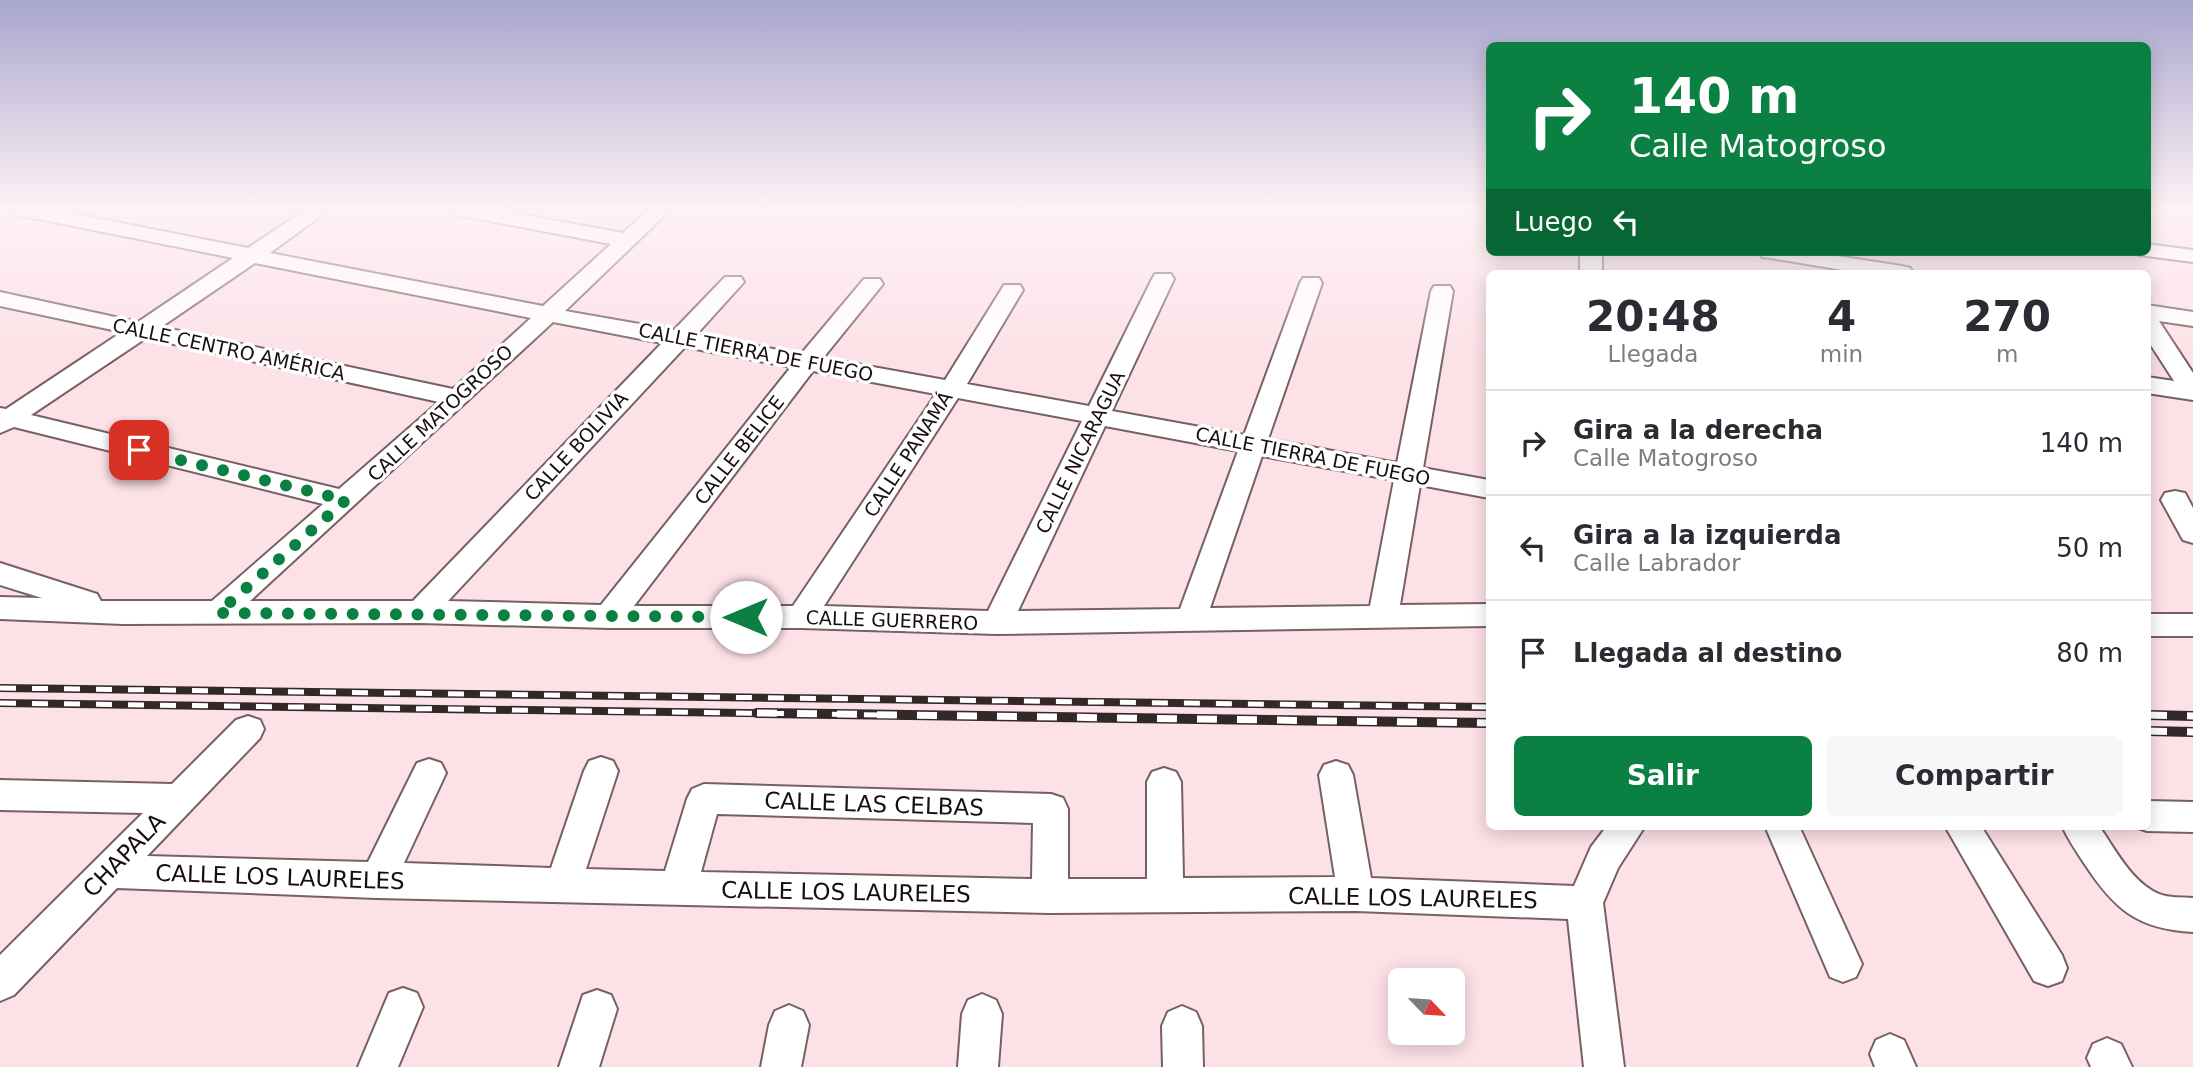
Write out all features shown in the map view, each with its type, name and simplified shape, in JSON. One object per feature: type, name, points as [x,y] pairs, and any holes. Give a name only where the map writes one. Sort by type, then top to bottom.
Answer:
[{"type":"street","points":[[3,420],[247,260]]},
{"type":"street","name":"CALLE TIERRA DE FUEGO","points":[[278,260],[547,314],[1486,488]]},
{"type":"street","name":"CALLE MATOGROSO","points":[[218,613],[458,398],[605,260]]},
{"type":"street","points":[[1819,260],[1883,270]]},
{"type":"street","name":"CALLE NICARAGUA","points":[[997,624],[1163,279]]},
{"type":"street","name":"CALLE BOLIVIA","points":[[420,612],[733,282]]},
{"type":"street","points":[[1191,619],[1311,283]]},
{"type":"street","name":"CALLE BELICE","points":[[609,618],[807,362],[872,284]]},
{"type":"street","name":"CALLE PANAMÁ","points":[[801,617],[952,389],[1012,290]]},
{"type":"street","points":[[1382,615],[1442,291]]},
{"type":"street","name":"CALLE CENTRO AMÉRICA","points":[[0,299],[458,398]]},
{"type":"street","points":[[2151,313],[2193,319]]},
{"type":"street","points":[[2151,326],[2193,392]]},
{"type":"street","points":[[2151,385],[2193,392]]},
{"type":"street","points":[[3,420],[346,500]]},
{"type":"street","points":[[2175,500],[2193,533]]},
{"type":"street","points":[[0,574],[123,613]]},
{"type":"street","name":"CALLE GUERRERO","points":[[0,608],[123,613],[420,612],[609,618],[801,617],[997,624],[1486,615]]},
{"type":"street","points":[[2151,625],[2193,625]]},
{"type":"street","name":"CHAPALA","points":[[1,980],[248,729]]},
{"type":"street","points":[[563,884],[601,771]]},
{"type":"street","points":[[377,881],[429,773]]},
{"type":"street","points":[[1336,775],[1356,894]]},
{"type":"street","points":[[1164,782],[1165,896]]},
{"type":"street","points":[[0,795],[179,799]]},
{"type":"street","name":"CALLE LAS CELBAS","points":[[678,888],[704,799],[1051,809],[1050,896]]},
{"type":"street","points":[[2151,816],[2193,817]]},
{"type":"street","points":[[1604,1067],[1585,903],[1604,858],[1625,830]]},
{"type":"street","points":[[1784,830],[1843,964]]},
{"type":"street","points":[[1964,830],[2048,968]]},
{"type":"street","points":[[2082,830],[2131,896],[2150,908],[2193,915]]},
{"type":"street","name":"CALLE LOS LAURELES","points":[[108,871],[678,888],[1050,896],[1356,894],[1585,903]]},
{"type":"street","points":[[378,1067],[403,1007]]},
{"type":"street","points":[[579,1067],[597,1009]]},
{"type":"street","points":[[978,1067],[982,1014]]},
{"type":"street","points":[[781,1067],[789,1025]]},
{"type":"street","points":[[1182,1026],[1183,1067]]},
{"type":"railway","points":[[0,688],[1486,707]]},
{"type":"railway","points":[[0,703],[887,715]]},
{"type":"railway","points":[[757,713],[1486,723]]},
{"type":"railway","points":[[2151,715],[2193,716]]},
{"type":"railway","points":[[2151,731],[2193,732]]},
{"type":"route","points":[[139,450],[346,500],[218,613],[420,612],[609,618],[746,617]]}]
